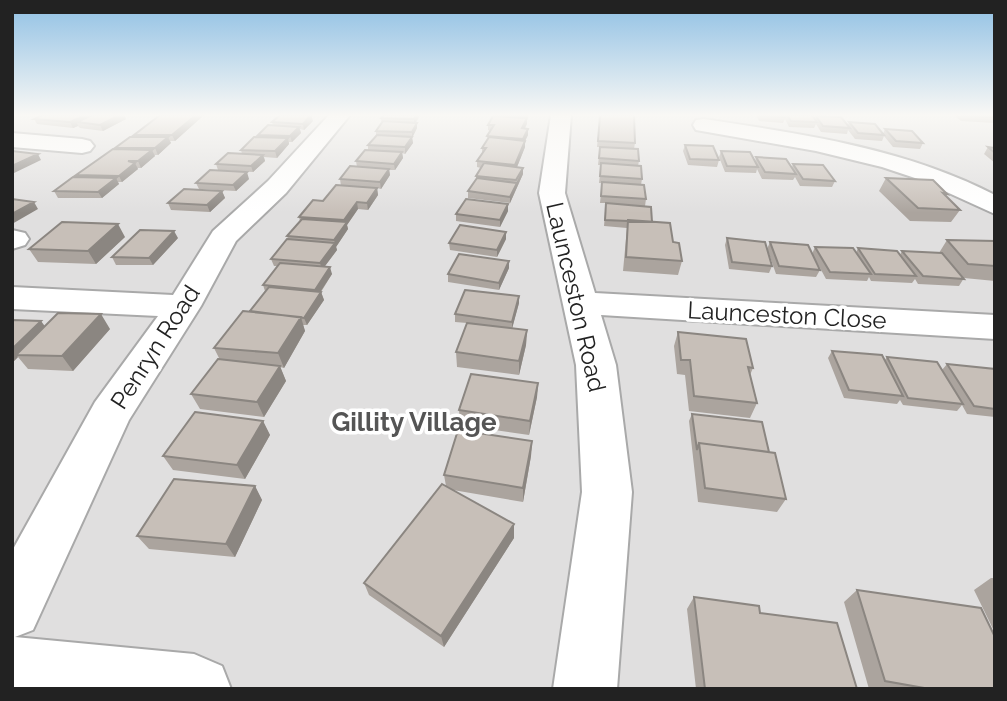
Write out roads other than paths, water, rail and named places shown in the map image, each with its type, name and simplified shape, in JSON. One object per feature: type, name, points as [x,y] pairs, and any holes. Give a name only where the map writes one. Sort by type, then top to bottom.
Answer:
[{"type":"street","name":"Penryn Road","points":[[12,610],[110,414],[183,306],[224,237],[277,187],[311,148]]},
{"type":"street","name":"Launceston Road","points":[[557,148],[552,193],[596,365],[607,492],[585,689]]},
{"type":"street","points":[[825,148],[906,166],[965,188],[995,206]]},
{"type":"street","points":[[12,298],[183,306]]},
{"type":"street","name":"Launceston Close","points":[[579,303],[995,327]]},
{"type":"street","points":[[12,668],[194,686],[199,689]]},
{"type":"district","name":"Gillity Village","points":[[414,422]]}]
